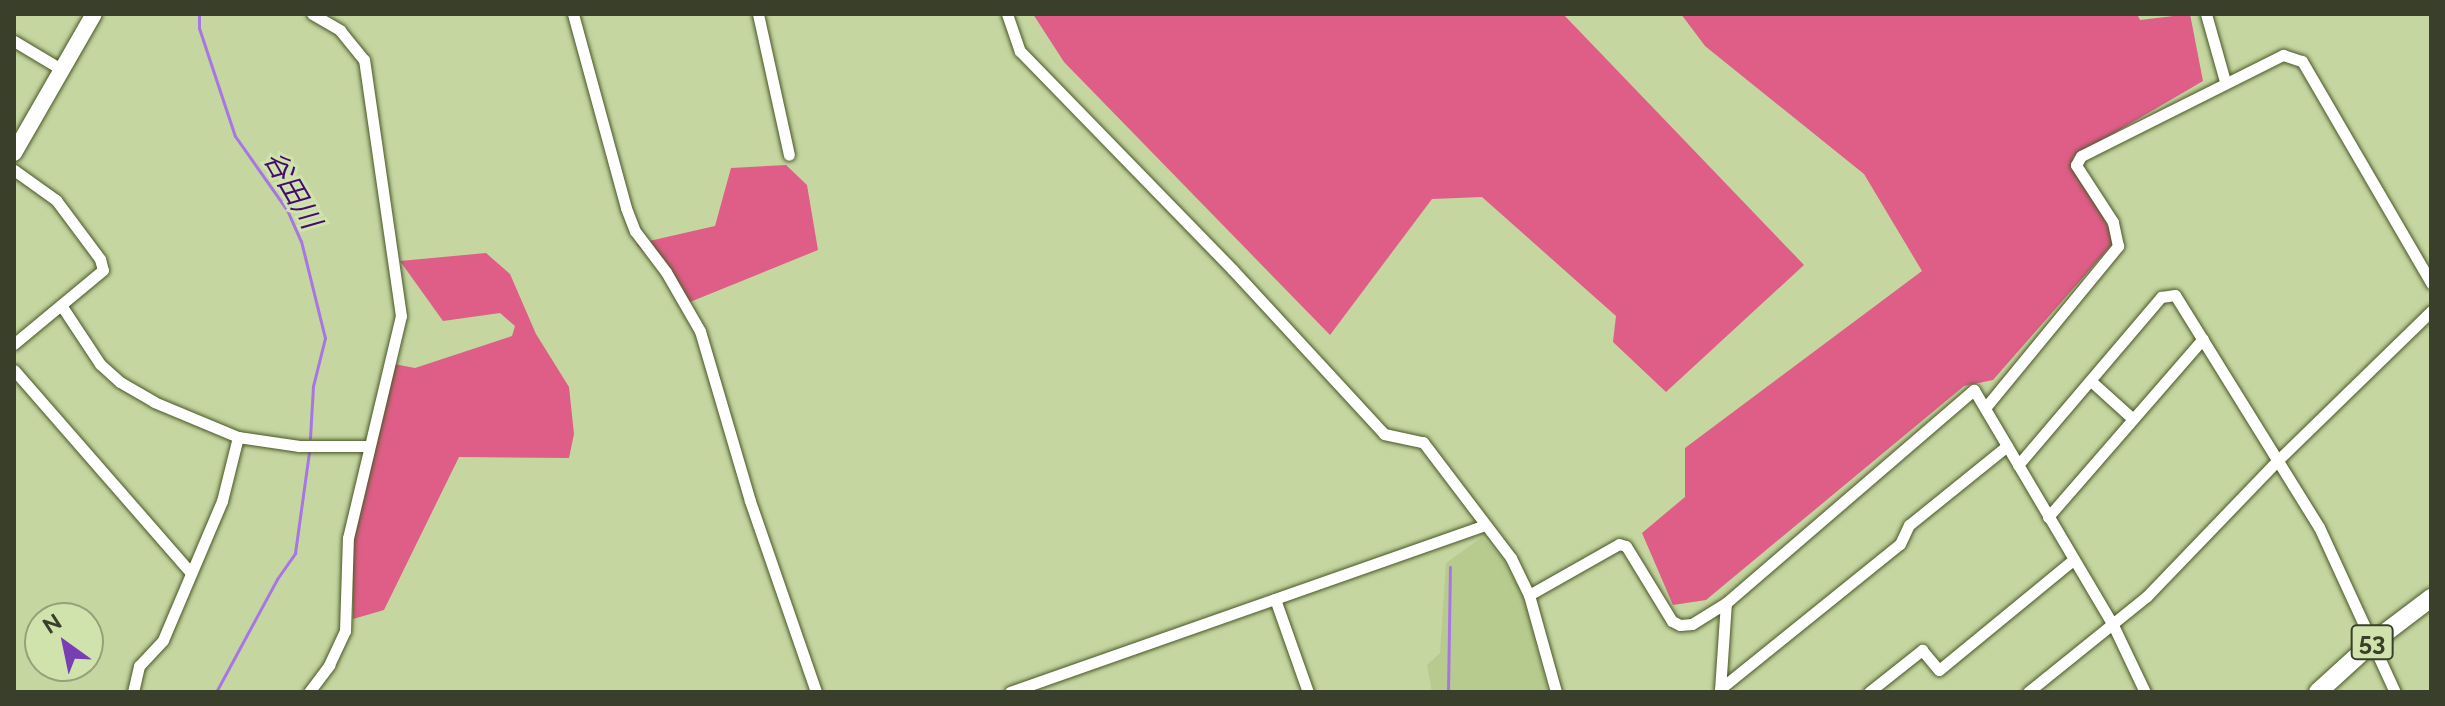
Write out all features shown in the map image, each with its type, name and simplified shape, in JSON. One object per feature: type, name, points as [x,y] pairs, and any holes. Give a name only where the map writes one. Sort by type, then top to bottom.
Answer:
[{"type":"main road","points":[[14,153],[94,14]]},
{"type":"main road","name":"53","points":[[2318,692],[2373,642],[2431,598]]},
{"type":"street","points":[[309,692],[329,665],[345,631],[348,538],[401,316],[364,60],[340,30],[312,14]]},
{"type":"street","points":[[573,14],[626,208],[635,231],[666,272],[700,331],[750,501],[816,692]]},
{"type":"street","points":[[758,14],[789,155]]},
{"type":"street","points":[[1007,14],[1020,51],[1232,269],[1384,434],[1423,442],[1511,558],[1529,595],[1556,692]]},
{"type":"street","points":[[2206,14],[2225,81]]},
{"type":"street","points":[[14,41],[61,69]]},
{"type":"street","points":[[1985,408],[2118,246],[2113,222],[2076,165],[2081,156],[2225,81],[2283,55],[2302,61],[2431,283]]},
{"type":"street","points":[[14,170],[56,200],[100,259],[103,270],[14,344]]},
{"type":"street","points":[[2018,465],[2092,382],[2161,297],[2175,295],[2319,527],[2395,692]]},
{"type":"street","points":[[61,305],[100,364],[120,382],[154,402],[238,437],[299,446],[368,446]]},
{"type":"street","points":[[2028,692],[2147,596],[2278,460],[2431,311]]},
{"type":"street","points":[[2048,517],[2203,339]]},
{"type":"street","points":[[14,370],[191,573]]},
{"type":"street","points":[[2092,382],[2133,419]]},
{"type":"street","points":[[1529,595],[1619,544],[1626,546],[1672,621],[1680,625],[1692,624],[1726,603],[1974,390],[2113,625],[2145,692]]},
{"type":"street","points":[[133,692],[139,666],[163,640],[222,501],[238,437]]},
{"type":"street","points":[[1720,690],[1900,544],[1909,525],[2007,446]]},
{"type":"street","points":[[1010,692],[1485,525]]},
{"type":"street","points":[[1869,692],[1922,650],[1939,670],[2073,560]]},
{"type":"street","points":[[1275,599],[1308,692]]},
{"type":"street","points":[[1720,690],[1726,603]]},
{"type":"shaded area","points":[[1033,14],[1563,14],[1804,265],[1666,392],[1613,342],[1616,316],[1482,197],[1432,199],[1330,335],[1064,62]]},
{"type":"shaded area","points":[[1681,14],[2137,14],[2140,20],[2190,14],[2203,81],[2073,157],[2115,241],[1993,380],[1964,386],[1706,600],[1673,605],[1642,533],[1685,497],[1685,448],[1922,271],[1864,174],[1705,46]]},
{"type":"shaded area","points":[[786,165],[807,185],[818,250],[690,302],[636,244],[715,226],[731,168]]},
{"type":"shaded area","points":[[486,253],[510,274],[536,334],[569,387],[574,434],[569,458],[459,457],[384,610],[353,619],[353,533],[394,364],[415,368],[512,336],[515,326],[500,313],[443,321],[400,261]]},
{"type":"shaded area","points":[[1482,537],[1502,558],[1523,595],[1548,692],[1432,692],[1427,665],[1440,653],[1446,563]]},
{"type":"waterway","name":"谷田川","points":[[199,16],[199,28],[235,136],[287,210],[301,241],[325,338],[313,386],[310,438]]},
{"type":"waterway","name":"谷田川","points":[[216,692],[277,579],[295,553],[309,452]]},
{"type":"waterway","points":[[1448,692],[1450,567]]}]
